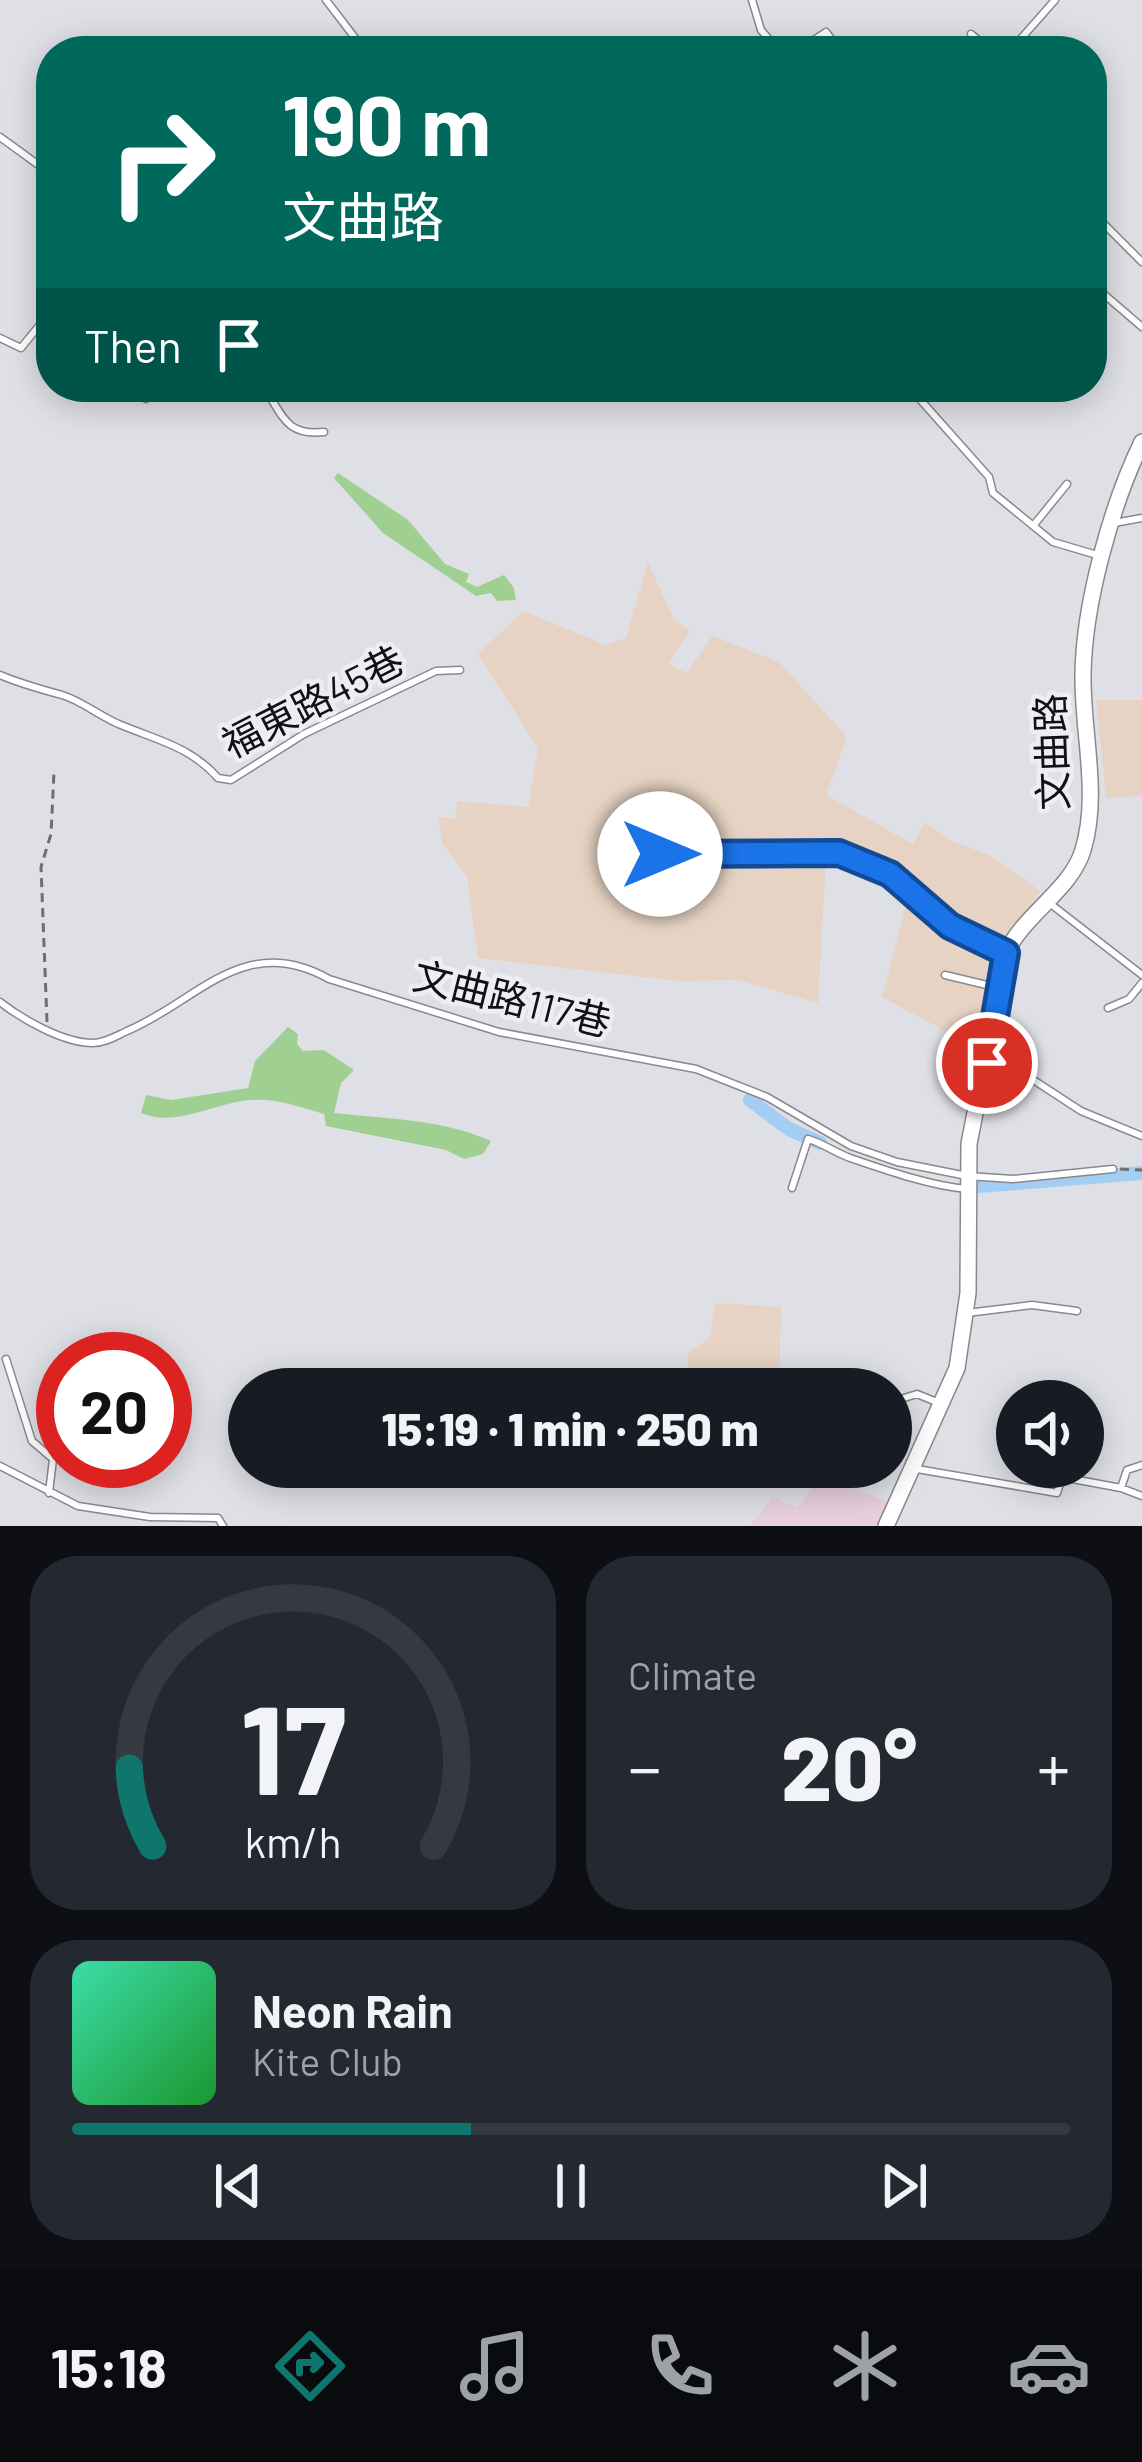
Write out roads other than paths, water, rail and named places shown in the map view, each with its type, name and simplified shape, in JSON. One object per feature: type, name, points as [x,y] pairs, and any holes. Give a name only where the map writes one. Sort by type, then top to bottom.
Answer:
[{"type":"street","name":"文曲路","points":[[912,1462],[957,1368],[967,1312],[967,1183],[1006,953],[1082,855],[1088,825],[1083,671],[1088,616],[1142,442]]},
{"type":"street","name":"文曲路","points":[[886,1526],[901,1488]]},
{"type":"lane","points":[[326,0],[354,36]]},
{"type":"lane","points":[[752,0],[766,36]]},
{"type":"lane","points":[[1023,36],[1055,0]]},
{"type":"lane","points":[[0,137],[36,163]]},
{"type":"lane","points":[[1107,227],[1142,262]]},
{"type":"lane","points":[[1107,297],[1142,327]]},
{"type":"lane","points":[[0,338],[21,348],[36,329]]},
{"type":"lane","points":[[274,402],[290,426],[302,434],[324,432]]},
{"type":"lane","points":[[922,402],[989,477],[993,493],[1053,542],[1103,558]]},
{"type":"lane","points":[[1033,526],[1067,484]]},
{"type":"lane","points":[[1114,523],[1142,518]]},
{"type":"lane","name":"福東路45巷","points":[[0,675],[41,693],[63,695],[183,748],[218,778],[231,780],[304,734],[436,671],[460,670]]},
{"type":"lane","points":[[660,854],[839,853],[890,874],[950,926],[1006,953]]},
{"type":"lane","points":[[1045,899],[1142,979],[1129,999],[1108,1009]]},
{"type":"lane","name":"文曲路117巷","points":[[0,1002],[48,1030],[99,1043],[160,1018],[221,973],[268,965],[308,967],[329,979],[500,1033],[696,1069],[767,1097],[850,1146],[967,1183]]},
{"type":"lane","points":[[945,975],[999,988]]},
{"type":"lane","points":[[987,1063],[1035,1081],[1082,1111],[1142,1136]]},
{"type":"lane","points":[[792,1187],[808,1139],[848,1158],[926,1178],[937,1186],[1113,1169]]},
{"type":"lane","points":[[967,1312],[1032,1305],[1077,1311]]},
{"type":"lane","points":[[6,1359],[32,1441],[53,1460],[49,1493]]},
{"type":"lane","points":[[912,1396],[943,1405]]},
{"type":"lane","points":[[1121,1488],[1127,1470],[1142,1465]]},
{"type":"lane","points":[[0,1466],[77,1506],[150,1516],[218,1518],[223,1526]]},
{"type":"lane","points":[[912,1469],[1057,1493],[1062,1477],[1142,1496]]},
{"type":"waterway","points":[[750,1100],[789,1129],[820,1143]]},
{"type":"waterway","points":[[966,1187],[1142,1173]]}]
